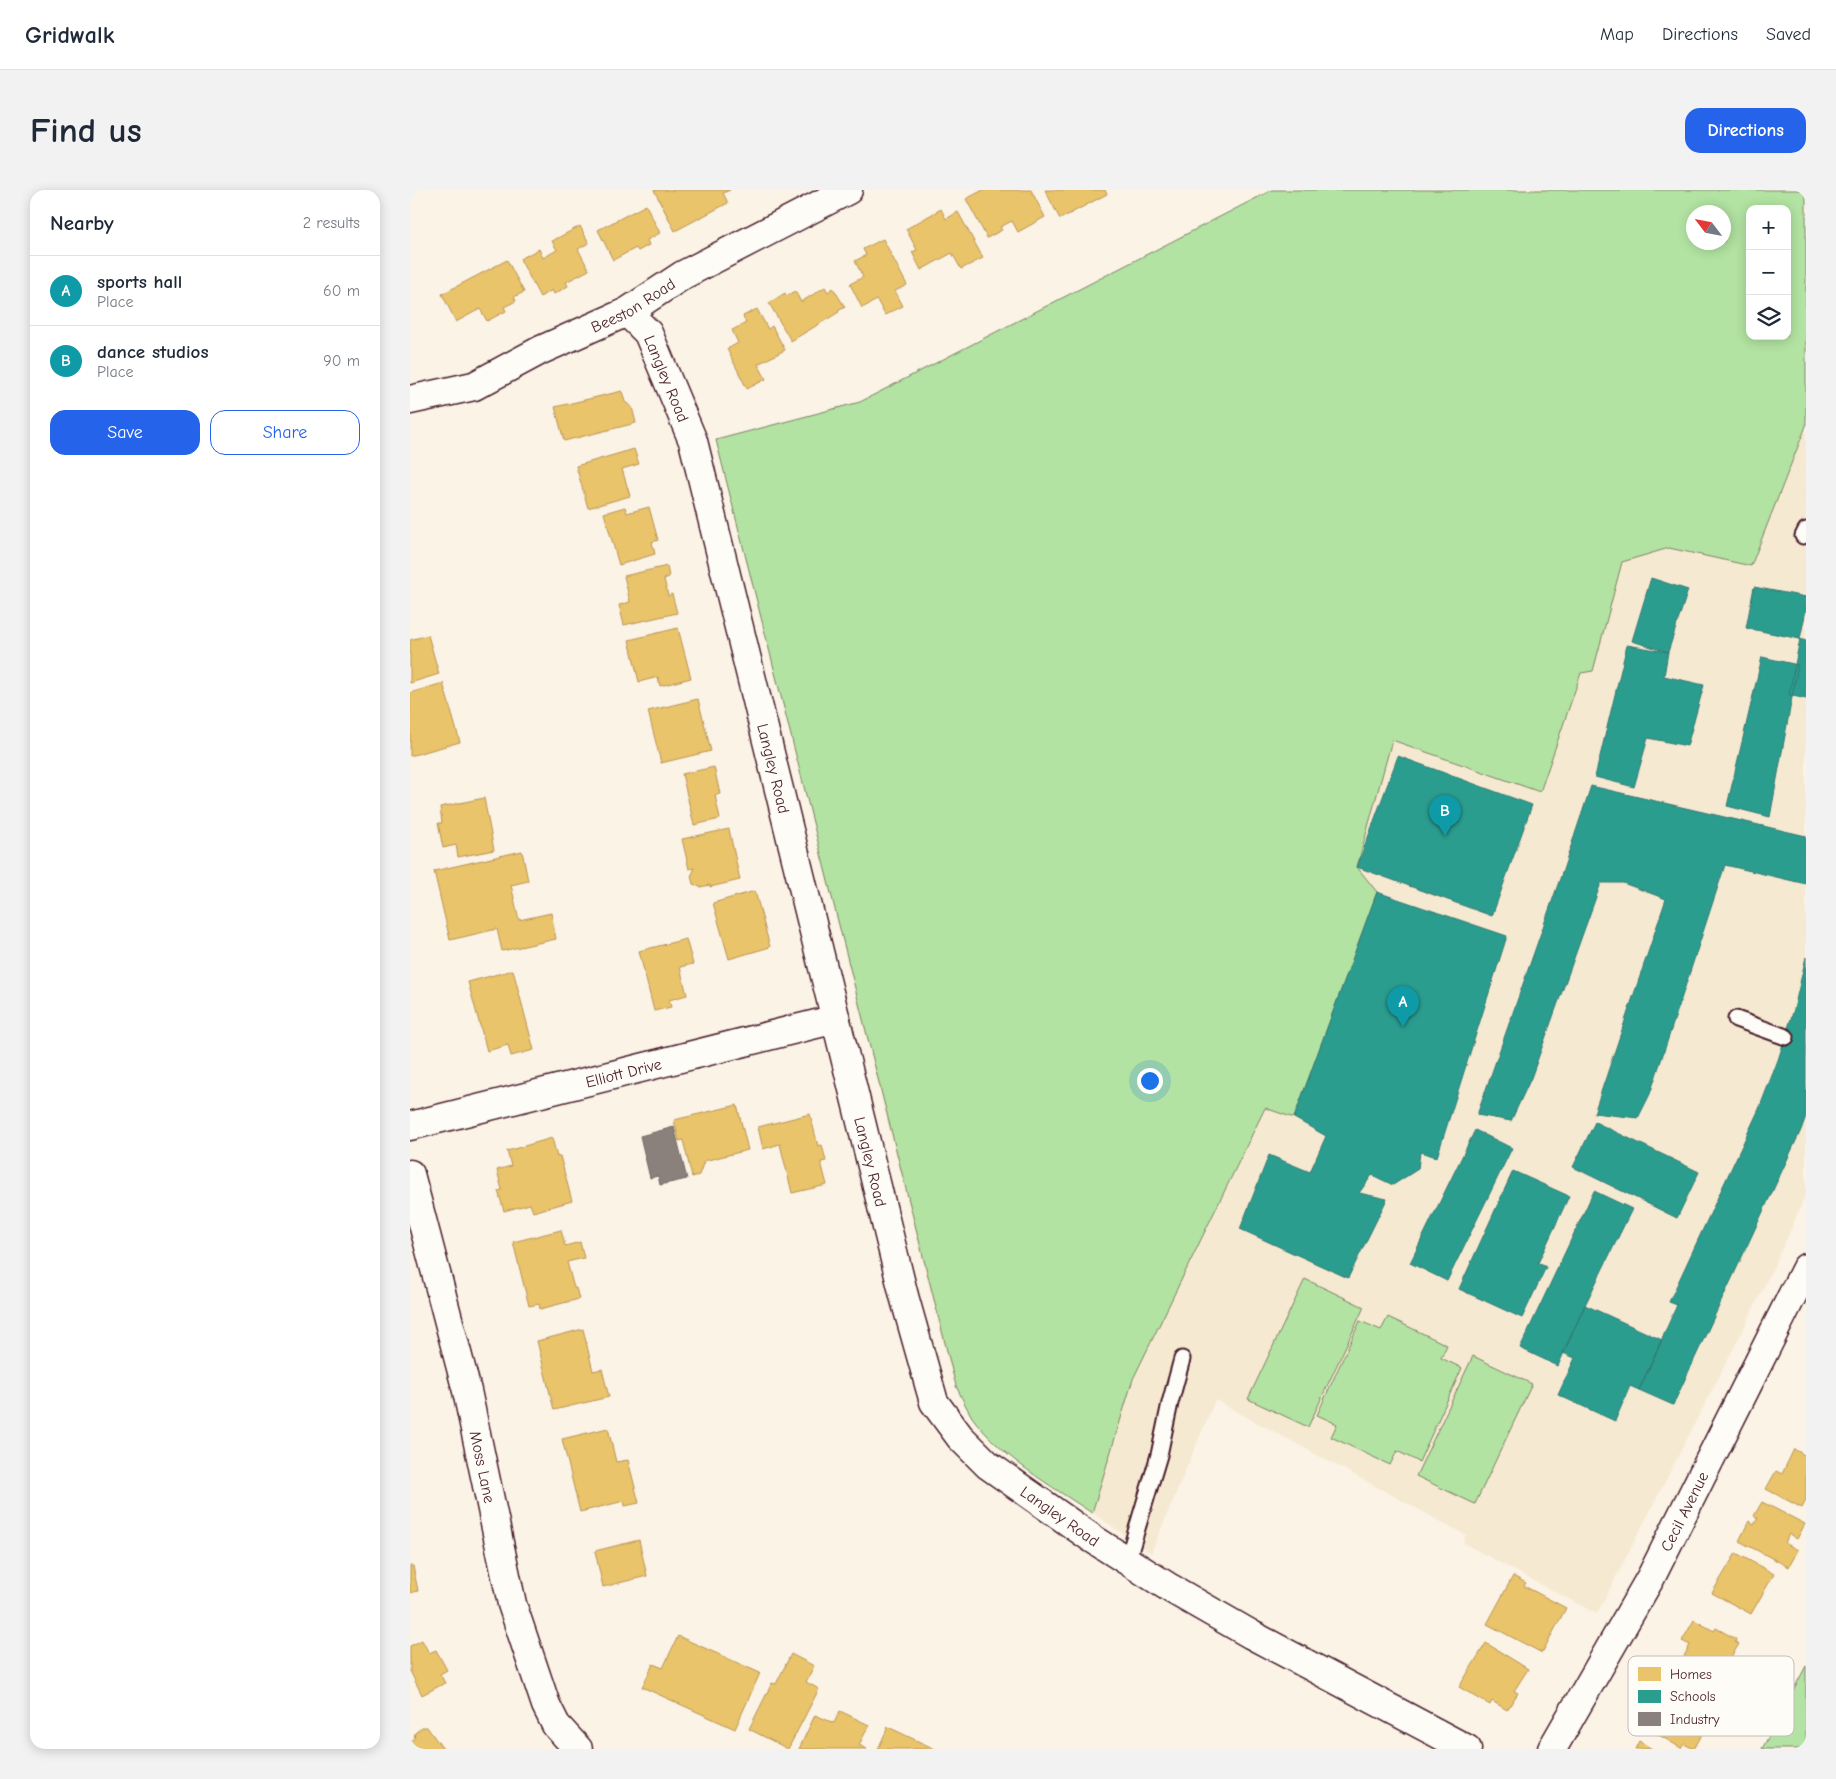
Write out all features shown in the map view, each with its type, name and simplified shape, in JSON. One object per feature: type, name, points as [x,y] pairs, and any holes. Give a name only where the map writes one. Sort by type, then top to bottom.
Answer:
[{"type":"street","name":"Beeston Road","points":[[410,400],[474,386],[541,350],[627,312],[683,275],[848,190]]},
{"type":"street","name":"Langley Road","points":[[627,312],[648,333],[693,441],[904,1296],[934,1402],[960,1437],[988,1465],[1035,1500],[1127,1562],[1252,1636],[1467,1749]]},
{"type":"street","name":"Elliott Drive","points":[[410,1126],[836,1019]]},
{"type":"street","name":"Moss Lane","points":[[410,1174],[467,1391],[512,1604],[546,1704],[569,1746]]},
{"type":"street","name":"Cecil Avenue","points":[[1552,1749],[1651,1577],[1806,1268]]},
{"type":"lane","points":[[1736,1019],[1786,1037]]},
{"type":"lane","points":[[1127,1562],[1159,1455],[1182,1359]]},
{"type":"shaded area","points":[[1272,190],[1806,190],[1806,1193],[1788,1236],[1746,1324],[1597,1614],[1463,1543],[1466,1535],[1215,1400],[1151,1553],[1017,1461],[989,1437],[972,1416],[950,1370],[716,440],[860,402]]},
{"type":"green space","points":[[1272,190],[1806,190],[1806,426],[1751,566],[1669,548],[1622,562],[1593,671],[1581,673],[1540,792],[1392,740],[1357,867],[1377,892],[1294,1118],[1265,1108],[1133,1379],[1092,1513],[1012,1458],[984,1432],[972,1417],[956,1386],[716,440],[860,402]]},
{"type":"green space","points":[[1305,1279],[1364,1307],[1308,1427],[1248,1399]]},
{"type":"green space","points":[[1388,1317],[1447,1345],[1441,1358],[1462,1368],[1419,1462],[1397,1451],[1390,1465],[1331,1437],[1337,1424],[1317,1415],[1360,1321],[1381,1330]]},
{"type":"green space","points":[[1473,1356],[1532,1384],[1475,1504],[1416,1476]]},
{"type":"green space","points":[[1806,1666],[1806,1749],[1762,1749],[1769,1736],[1794,1736],[1794,1689]]},
{"type":"building: Homes","points":[[654,190],[730,190],[723,193],[728,203],[675,231]]},
{"type":"building: Homes","points":[[983,190],[1031,190],[1045,217],[1018,232],[1012,221],[1000,227],[1002,230],[987,238],[966,199]]},
{"type":"building: Homes","points":[[1045,190],[1105,190],[1107,194],[1060,219]]},
{"type":"building: Homes","points":[[646,205],[660,233],[647,240],[649,245],[638,251],[636,248],[613,260],[598,230]]},
{"type":"building: Homes","points":[[941,209],[946,219],[958,212],[983,258],[961,269],[952,253],[921,270],[912,252],[917,250],[906,229]]},
{"type":"building: Homes","points":[[580,226],[589,243],[578,249],[589,270],[566,282],[568,286],[554,294],[552,290],[540,297],[520,259],[539,249],[543,258],[557,250],[552,241]]},
{"type":"building: Homes","points":[[883,239],[907,285],[895,291],[903,306],[885,315],[877,300],[862,308],[850,284],[863,277],[855,261],[866,255],[863,249]]},
{"type":"building: Homes","points":[[507,260],[524,292],[514,297],[516,301],[504,307],[506,311],[487,321],[480,309],[456,322],[442,294]]},
{"type":"building: Homes","points":[[825,287],[828,292],[833,288],[845,307],[791,341],[769,303],[785,293],[786,296],[795,291],[801,302]]},
{"type":"building: Homes","points":[[757,309],[768,329],[772,326],[785,350],[758,364],[766,379],[747,389],[727,349],[738,343],[732,330],[746,323],[743,316]]},
{"type":"building: Homes","points":[[622,391],[625,402],[632,407],[636,423],[564,441],[555,407]]},
{"type":"building: Homes","points":[[634,449],[639,464],[622,469],[630,496],[588,508],[576,466]]},
{"type":"building: Homes","points":[[625,507],[627,513],[649,507],[658,540],[652,542],[655,554],[619,565],[604,513]]},
{"type":"building: Homes","points":[[667,566],[669,577],[664,579],[668,596],[672,594],[677,613],[624,625],[619,605],[630,602],[624,576]]},
{"type":"building: Homes","points":[[678,628],[691,678],[660,686],[658,677],[639,682],[629,640]]},
{"type":"building: Homes","points":[[428,635],[439,674],[410,683],[410,640]]},
{"type":"building: Homes","points":[[443,683],[460,742],[410,756],[410,693]]},
{"type":"building: Homes","points":[[698,699],[711,751],[661,763],[648,711]]},
{"type":"building: Homes","points":[[714,767],[720,794],[715,795],[720,819],[694,825],[682,774]]},
{"type":"building: Homes","points":[[484,798],[494,850],[458,857],[456,845],[443,848],[438,823],[442,823],[440,807]]},
{"type":"building: Homes","points":[[729,829],[740,880],[710,887],[710,885],[700,887],[693,884],[691,876],[694,868],[689,869],[682,839]]},
{"type":"building: Homes","points":[[522,851],[528,881],[511,885],[519,920],[551,913],[556,939],[502,951],[497,929],[450,940],[434,871]]},
{"type":"building: Homes","points":[[755,891],[770,947],[729,959],[713,903]]},
{"type":"building: Homes","points":[[686,939],[693,964],[680,967],[687,995],[669,1000],[671,1007],[654,1011],[639,951]]},
{"type":"building: Homes","points":[[513,970],[534,1050],[511,1056],[508,1045],[487,1051],[468,982]]},
{"type":"building: Homes","points":[[737,1105],[748,1150],[704,1161],[699,1175],[692,1177],[683,1140],[679,1141],[674,1120]]},
{"type":"building: Homes","points":[[810,1114],[818,1146],[822,1145],[826,1161],[821,1162],[827,1185],[792,1193],[780,1144],[763,1149],[758,1127]]},
{"type":"building: Homes","points":[[552,1138],[557,1157],[560,1156],[572,1201],[533,1212],[530,1204],[504,1211],[498,1191],[502,1190],[497,1170],[511,1166],[507,1151]]},
{"type":"building: Homes","points":[[561,1230],[565,1246],[580,1242],[584,1258],[567,1262],[579,1299],[540,1309],[539,1304],[529,1306],[513,1242]]},
{"type":"building: Homes","points":[[583,1329],[593,1371],[602,1369],[609,1397],[554,1410],[537,1341]]},
{"type":"building: Homes","points":[[608,1428],[616,1462],[628,1460],[639,1503],[625,1506],[624,1501],[580,1512],[562,1439]]},
{"type":"building: Homes","points":[[1794,1449],[1806,1456],[1806,1500],[1802,1508],[1766,1489],[1776,1471],[1782,1474]]},
{"type":"building: Homes","points":[[1762,1502],[1805,1524],[1797,1539],[1789,1534],[1785,1543],[1798,1550],[1789,1567],[1739,1541],[1749,1521],[1754,1525],[1758,1518],[1754,1516]]},
{"type":"building: Homes","points":[[639,1540],[647,1576],[603,1587],[595,1551]]},
{"type":"building: Homes","points":[[1736,1553],[1774,1574],[1751,1614],[1712,1593]]},
{"type":"building: Homes","points":[[410,1566],[413,1566],[418,1591],[410,1593]]},
{"type":"building: Homes","points":[[1513,1576],[1526,1583],[1524,1586],[1566,1608],[1542,1653],[1487,1624]]},
{"type":"building: Homes","points":[[1694,1620],[1714,1631],[1716,1628],[1736,1639],[1735,1642],[1739,1644],[1732,1656],[1684,1656],[1690,1645],[1682,1641]]},
{"type":"building: Homes","points":[[678,1636],[760,1673],[735,1729],[642,1687],[653,1664],[663,1668]]},
{"type":"building: Homes","points":[[422,1640],[429,1653],[436,1650],[447,1670],[440,1674],[445,1683],[422,1695],[410,1671],[410,1646]]},
{"type":"building: Homes","points":[[1486,1643],[1528,1669],[1514,1691],[1518,1693],[1507,1710],[1492,1701],[1490,1705],[1459,1687]]},
{"type":"building: Homes","points":[[791,1654],[814,1666],[806,1682],[819,1689],[788,1749],[749,1729],[772,1683],[776,1684]]},
{"type":"building: Homes","points":[[840,1711],[869,1725],[859,1745],[867,1749],[799,1749],[815,1715],[834,1723]]},
{"type":"building: Homes","points":[[422,1727],[427,1727],[443,1749],[410,1749],[410,1742],[414,1739],[415,1733]]},
{"type":"building: Homes","points":[[888,1727],[935,1749],[878,1749]]},
{"type":"building: Homes","points":[[1660,1736],[1701,1736],[1694,1749],[1684,1744],[1681,1748]]},
{"type":"building: Homes","points":[[1639,1741],[1652,1749],[1635,1749]]},
{"type":"building: Schools","points":[[1651,578],[1688,590],[1668,652],[1632,641]]},
{"type":"building: Schools","points":[[1754,587],[1806,597],[1806,610],[1800,639],[1746,628]]},
{"type":"building: Schools","points":[[1800,639],[1806,641],[1806,699],[1789,695]]},
{"type":"building: Schools","points":[[1627,645],[1668,652],[1664,676],[1704,685],[1687,746],[1648,738],[1634,787],[1595,777]]},
{"type":"building: Schools","points":[[1762,657],[1798,665],[1770,817],[1727,806]]},
{"type":"building: Schools","points":[[1398,756],[1532,805],[1492,916],[1357,867]]},
{"type":"building: Schools","points":[[1591,786],[1806,836],[1806,884],[1725,865],[1650,1094],[1638,1118],[1594,1113],[1666,899],[1623,883],[1601,883],[1531,1078],[1511,1121],[1477,1115],[1562,873]]},
{"type":"building: Schools","points":[[1377,892],[1507,936],[1437,1157],[1420,1152],[1418,1169],[1393,1185],[1372,1175],[1359,1193],[1387,1199],[1348,1278],[1240,1229],[1269,1155],[1310,1172],[1326,1136],[1294,1118]]},
{"type":"building: Schools","points":[[1806,957],[1806,1116],[1673,1405],[1639,1390],[1677,1305],[1669,1302],[1759,1109],[1778,1060],[1794,1009]]},
{"type":"building: Schools","points":[[1595,1122],[1699,1172],[1677,1218],[1573,1167]]},
{"type":"building: Schools","points":[[1475,1130],[1512,1148],[1447,1281],[1410,1263]]},
{"type":"building: Schools","points":[[1513,1171],[1569,1196],[1538,1263],[1546,1267],[1522,1318],[1459,1289]]},
{"type":"building: Schools","points":[[1594,1191],[1632,1209],[1585,1305],[1558,1366],[1520,1348]]},
{"type":"building: Schools","points":[[1585,1305],[1662,1340],[1639,1390],[1630,1386],[1615,1421],[1558,1395],[1575,1358],[1563,1353]]},
{"type":"building: Industry","points":[[674,1127],[687,1179],[660,1185],[658,1176],[650,1178],[640,1136]]},
{"type":"place","name":"dance studios","points":[[1445,836]]},
{"type":"place","name":"sports hall","points":[[1403,1027]]}]
